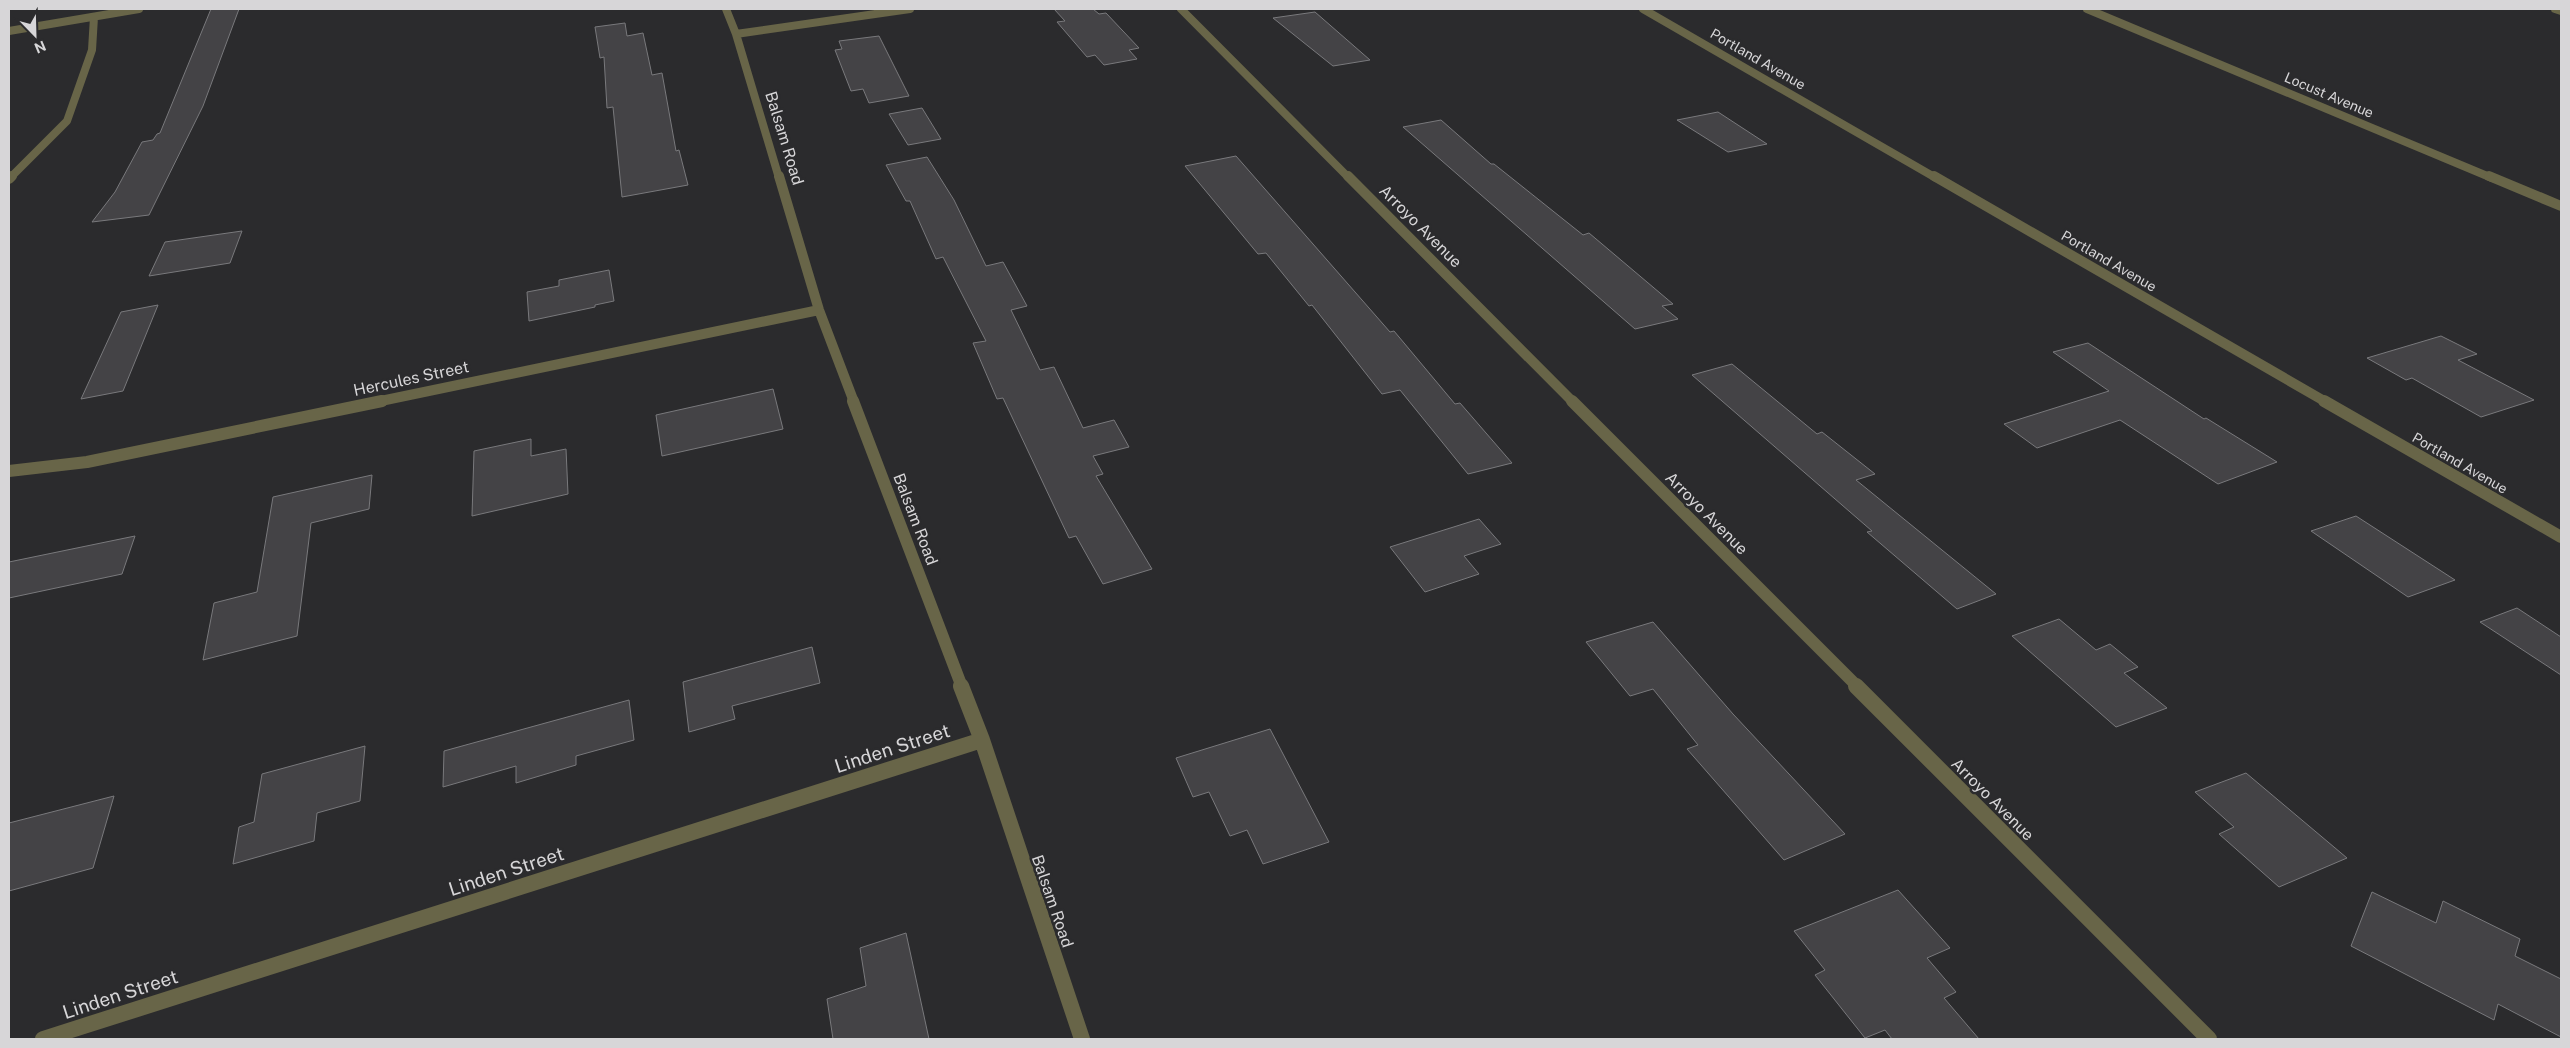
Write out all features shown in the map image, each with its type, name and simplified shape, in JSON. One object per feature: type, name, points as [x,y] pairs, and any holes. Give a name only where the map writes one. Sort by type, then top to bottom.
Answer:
[{"type":"street","points":[[9,31],[139,9]]},
{"type":"street","name":"Balsam Road","points":[[726,9],[736,34],[819,310],[982,740],[1082,1039]]},
{"type":"street","points":[[736,34],[910,9]]},
{"type":"street","name":"Arroyo Avenue","points":[[1181,9],[2209,1039]]},
{"type":"street","name":"Portland Avenue","points":[[1643,9],[2561,537]]},
{"type":"street","name":"Locust Avenue","points":[[2087,9],[2561,206]]},
{"type":"street","points":[[2555,9],[2561,11]]},
{"type":"street","points":[[9,179],[67,120],[92,50],[94,17]]},
{"type":"street","name":"Hercules Street","points":[[9,471],[87,462],[819,310]]},
{"type":"street","name":"Linden Street","points":[[43,1039],[982,740]]},
{"type":"building","points":[[211,9],[239,9],[203,106],[149,215],[92,222],[115,192],[142,142],[153,140],[160,133]]},
{"type":"building","points":[[1054,9],[1093,9],[1099,14],[1106,13],[1139,48],[1129,50],[1137,59],[1104,65],[1095,55],[1087,57],[1057,22],[1065,21]]},
{"type":"building","points":[[1315,12],[1370,60],[1333,66],[1273,18]]},
{"type":"building","points":[[625,23],[627,36],[643,33],[652,75],[662,73],[676,151],[679,150],[688,185],[622,197],[613,107],[607,108],[604,57],[600,58],[595,27]]},
{"type":"building","points":[[879,36],[909,96],[869,103],[863,89],[851,91],[835,50],[842,49],[839,41]]},
{"type":"building","points":[[922,108],[941,139],[908,145],[889,114]]},
{"type":"building","points":[[1718,112],[1767,144],[1728,152],[1677,120]]},
{"type":"building","points":[[1441,120],[1491,164],[1494,164],[1583,235],[1589,233],[1673,304],[1662,306],[1678,319],[1635,329],[1403,127]]},
{"type":"building","points":[[1236,156],[1390,332],[1394,331],[1455,404],[1460,403],[1512,463],[1468,474],[1400,390],[1382,394],[1312,305],[1309,306],[1266,253],[1258,254],[1185,166]]},
{"type":"building","points":[[927,157],[954,200],[986,266],[1003,262],[1027,306],[1011,310],[1040,370],[1054,367],[1083,428],[1114,420],[1129,447],[1093,456],[1103,474],[1096,476],[1152,569],[1103,584],[1076,536],[1069,538],[1003,398],[997,399],[973,343],[986,341],[943,257],[936,259],[910,201],[906,201],[886,165]]},
{"type":"building","points":[[242,231],[230,263],[149,276],[165,242]]},
{"type":"building","points":[[609,270],[614,301],[529,321],[527,292],[559,286],[559,280]]},
{"type":"building","points":[[158,305],[123,391],[81,399],[121,312]]},
{"type":"building","points":[[2441,336],[2477,354],[2458,360],[2534,400],[2481,417],[2412,378],[2406,380],[2367,358]]},
{"type":"building","points":[[2088,343],[2204,419],[2206,418],[2277,462],[2218,484],[2120,420],[2037,448],[2004,424],[2109,391],[2053,352]]},
{"type":"building","points":[[1732,364],[1817,434],[1822,432],[1875,474],[1856,480],[1996,594],[1957,609],[1867,532],[1872,531],[1692,375]]},
{"type":"building","points":[[773,389],[783,429],[662,456],[656,415]]},
{"type":"building","points":[[531,439],[531,456],[566,449],[568,494],[472,516],[474,451]]},
{"type":"building","points":[[372,475],[369,509],[311,523],[297,636],[203,660],[214,603],[257,592],[273,497]]},
{"type":"building","points":[[2356,516],[2455,580],[2408,597],[2311,531]]},
{"type":"building","points":[[1479,519],[1501,544],[1464,556],[1479,574],[1425,592],[1390,547]]},
{"type":"building","points":[[135,536],[122,574],[9,598],[9,562]]},
{"type":"building","points":[[2517,608],[2561,637],[2561,675],[2480,622]]},
{"type":"building","points":[[2059,619],[2096,650],[2110,644],[2138,667],[2124,673],[2167,708],[2116,727],[2012,636]]},
{"type":"building","points":[[1653,622],[1733,714],[1845,834],[1784,860],[1687,749],[1698,745],[1653,689],[1630,696],[1586,642]]},
{"type":"building","points":[[812,647],[820,683],[732,706],[735,719],[689,732],[683,682]]},
{"type":"building","points":[[629,700],[634,740],[576,756],[576,765],[516,783],[516,766],[443,787],[444,751]]},
{"type":"building","points":[[1270,729],[1329,842],[1263,864],[1247,830],[1230,836],[1209,792],[1193,797],[1176,758]]},
{"type":"building","points":[[365,746],[360,801],[317,813],[314,841],[233,864],[239,827],[254,822],[262,774]]},
{"type":"building","points":[[2246,773],[2347,858],[2279,887],[2219,834],[2234,827],[2195,792]]},
{"type":"building","points":[[114,796],[93,868],[9,891],[9,823]]},
{"type":"building","points":[[1898,890],[1950,948],[1927,958],[1956,992],[1944,998],[1979,1039],[1892,1039],[1885,1030],[1865,1038],[1815,975],[1825,970],[1794,931]]},
{"type":"building","points":[[2372,892],[2436,923],[2443,901],[2520,939],[2515,956],[2561,979],[2561,1037],[2498,1004],[2494,1020],[2351,946]]},
{"type":"building","points":[[906,933],[929,1039],[833,1039],[827,999],[866,986],[860,948]]}]
